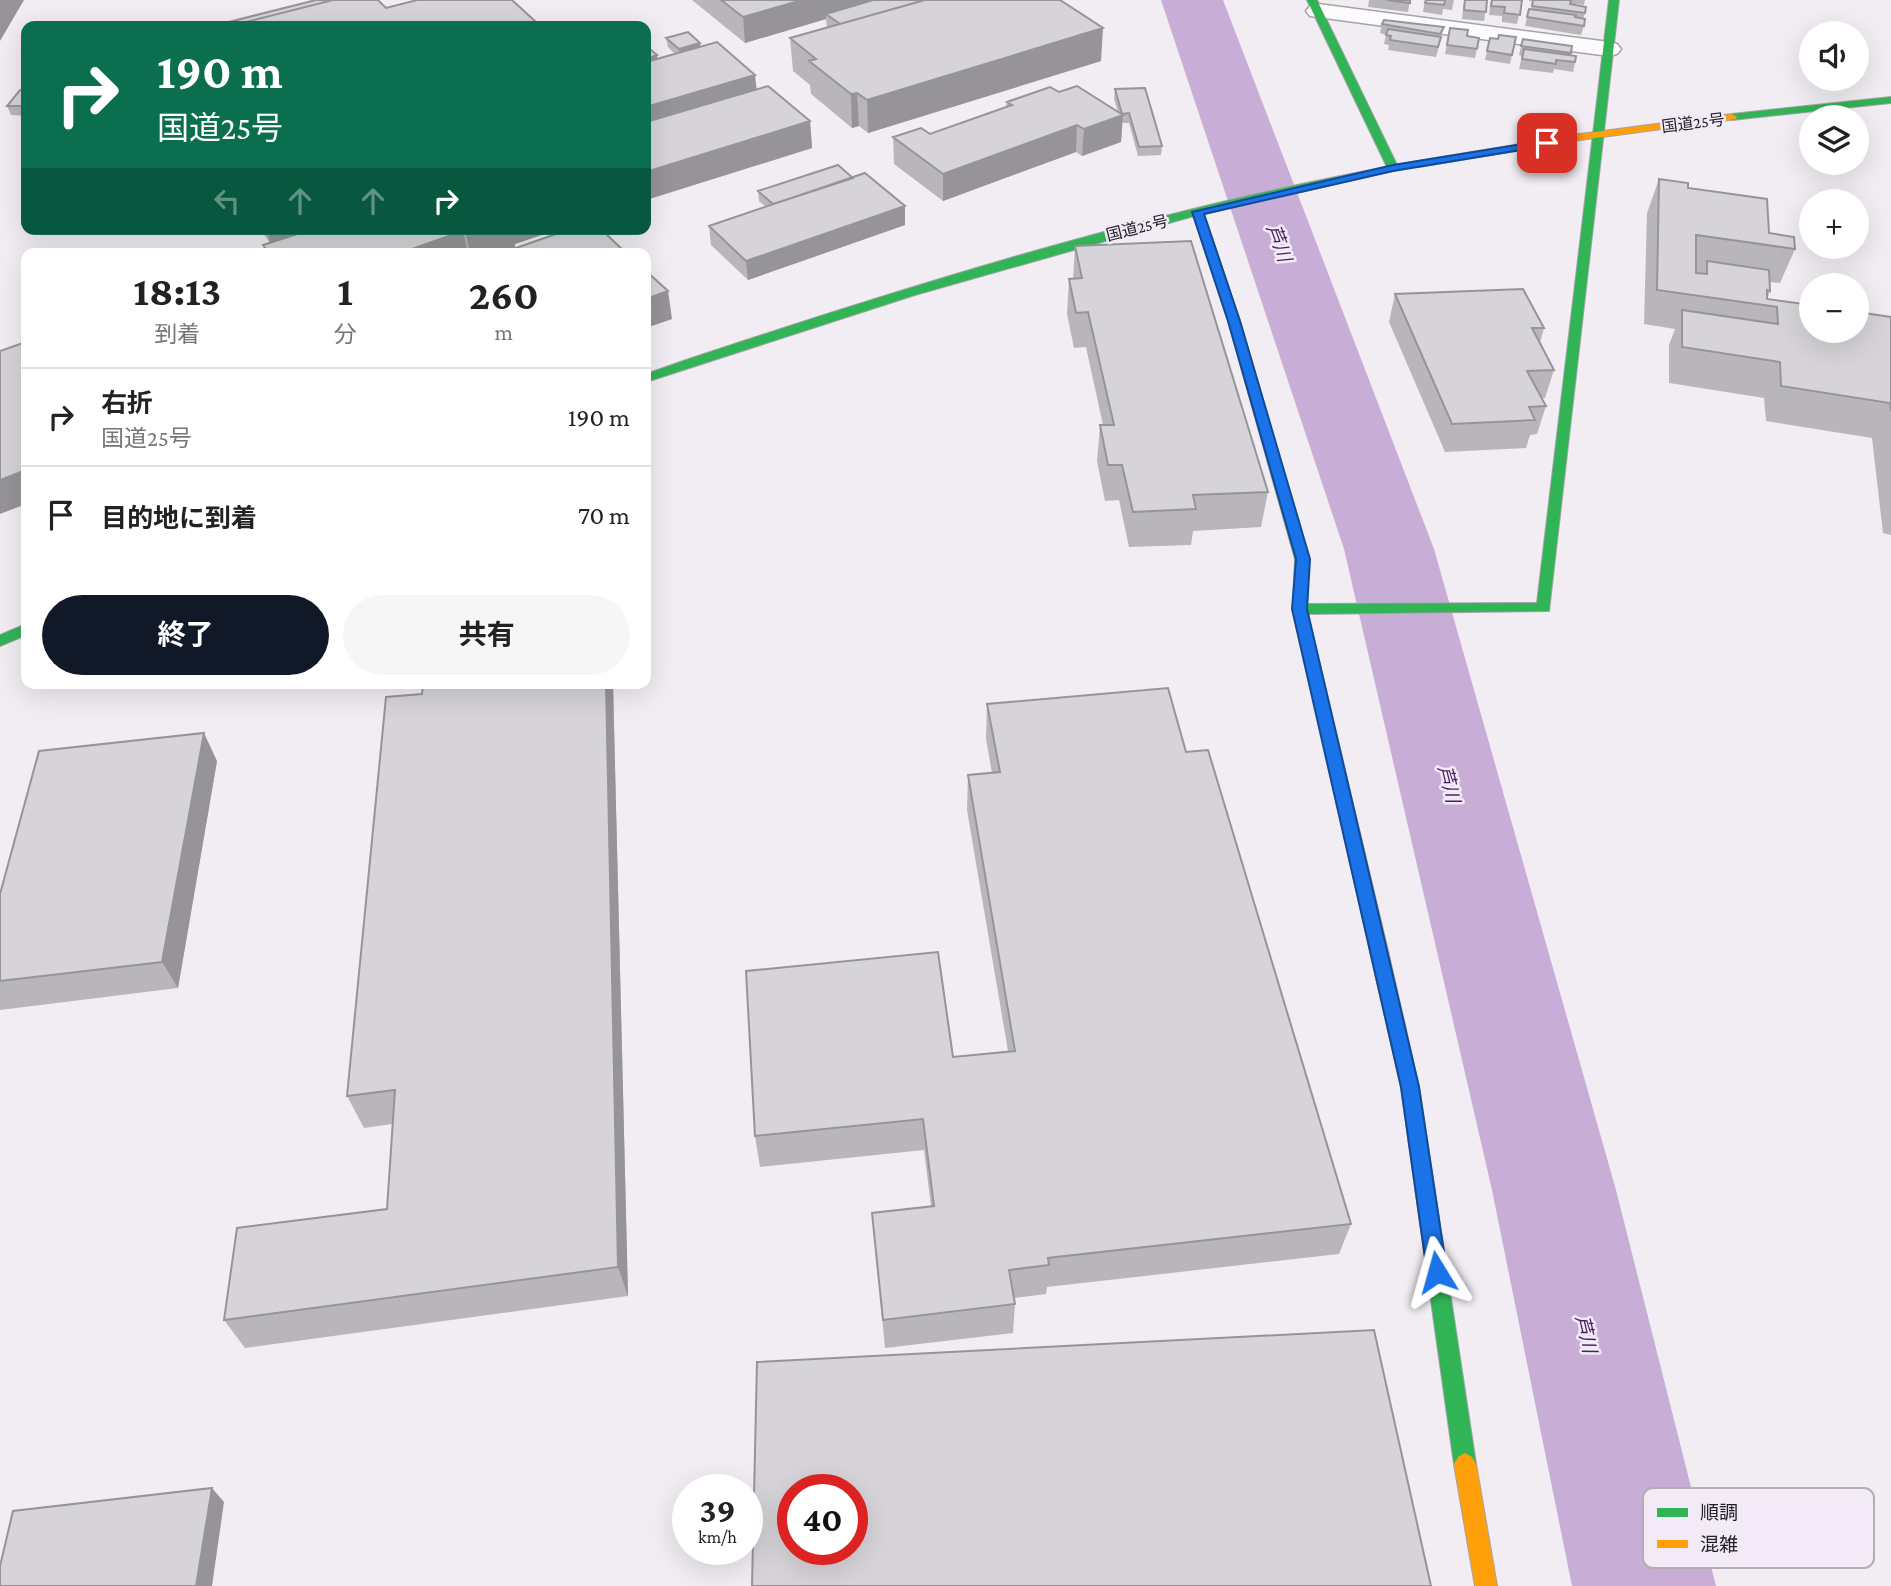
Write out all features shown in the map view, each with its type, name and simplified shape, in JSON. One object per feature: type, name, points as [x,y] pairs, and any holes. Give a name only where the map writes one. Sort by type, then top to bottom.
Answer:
[{"type":"main road","points":[[1300,609],[1544,608],[1614,0]]},
{"type":"main road","points":[[1315,6],[1393,168]]},
{"type":"main road","name":"国道25号","points":[[651,377],[831,316],[1076,244],[1302,188],[1393,168],[1598,135],[1813,107],[1891,100]]},
{"type":"main road","points":[[1198,212],[1234,321],[1303,559],[1300,609],[1410,1087],[1470,1497],[1486,1586]]},
{"type":"main road","points":[[0,641],[21,631]]},
{"type":"street","points":[[1315,6],[1609,49]]},
{"type":"building","points":[[316,0],[333,0],[250,21],[233,21]]},
{"type":"building","points":[[333,0],[378,0],[386,8],[417,0],[512,0],[535,21],[250,21]]},
{"type":"building","points":[[721,0],[802,0],[743,17]]},
{"type":"building","points":[[873,0],[925,0],[840,24],[826,14]]},
{"type":"building","points":[[925,0],[1060,0],[1103,28],[867,100],[857,93],[851,94],[809,61],[816,59],[790,38]]},
{"type":"building","points":[[1387,0],[1410,0],[1410,3]]},
{"type":"building","points":[[1426,0],[1445,0],[1444,5],[1425,3]]},
{"type":"building","points":[[1465,0],[1487,0],[1486,12],[1464,10]]},
{"type":"building","points":[[1492,0],[1522,0],[1520,15],[1504,13],[1505,7],[1491,6]]},
{"type":"building","points":[[1533,0],[1571,0],[1570,4],[1586,7],[1585,13],[1532,6]]},
{"type":"building","points":[[1529,9],[1576,15],[1575,17],[1585,19],[1584,26],[1527,17]]},
{"type":"building","points":[[1384,20],[1444,27],[1440,34],[1382,24]]},
{"type":"building","points":[[1450,28],[1468,30],[1467,36],[1479,38],[1477,49],[1447,45]]},
{"type":"building","points":[[1388,29],[1441,37],[1438,47],[1390,40],[1391,36],[1386,35]]},
{"type":"building","points":[[688,32],[700,43],[679,49],[666,38]]},
{"type":"building","points":[[1499,35],[1516,37],[1512,55],[1487,51],[1490,38],[1498,39]]},
{"type":"building","points":[[1523,39],[1572,46],[1571,53],[1521,46]]},
{"type":"building","points":[[717,42],[755,75],[651,106],[651,61]]},
{"type":"building","points":[[1524,49],[1576,56],[1575,62],[1556,60],[1556,64],[1522,59]]},
{"type":"building","points":[[768,86],[810,121],[651,170],[651,121]]},
{"type":"building","points":[[1077,86],[1123,115],[1084,129],[1077,125],[943,174],[893,137],[921,128],[930,134],[1012,105],[1007,102],[1050,87],[1059,92]]},
{"type":"building","points":[[1145,88],[1162,146],[1139,147],[1129,113],[1122,114],[1115,89]]},
{"type":"building","points":[[20,90],[21,90],[21,106],[7,106]]},
{"type":"building","points":[[838,165],[853,178],[773,204],[758,191]]},
{"type":"building","points":[[865,173],[905,206],[746,261],[709,226]]},
{"type":"building","points":[[1659,179],[1688,183],[1688,188],[1767,199],[1769,233],[1794,237],[1795,249],[1696,235],[1696,273],[1707,274],[1707,261],[1769,270],[1770,291],[1767,290],[1767,299],[1799,303],[1799,343],[1869,343],[1869,314],[1891,317],[1891,411],[1890,403],[1781,386],[1780,362],[1682,347],[1682,310],[1778,324],[1777,307],[1657,290]]},
{"type":"building","points":[[294,235],[452,235],[415,248],[265,248],[263,245]]},
{"type":"building","points":[[553,235],[607,235],[621,248],[516,248]]},
{"type":"building","points":[[1191,241],[1268,492],[1193,495],[1196,509],[1133,512],[1122,465],[1108,465],[1100,425],[1114,425],[1088,312],[1076,313],[1069,279],[1082,278],[1075,246]]},
{"type":"building","points":[[651,276],[668,291],[651,297]]},
{"type":"building","points":[[1523,289],[1544,328],[1532,328],[1554,370],[1527,371],[1546,406],[1529,407],[1535,420],[1452,424],[1395,294]]},
{"type":"building","points":[[21,344],[21,472],[0,480],[0,351]]},
{"type":"building","points":[[1168,688],[1186,752],[1208,750],[1351,1224],[1048,1258],[1049,1265],[1009,1270],[1015,1304],[883,1320],[872,1213],[934,1206],[923,1119],[755,1136],[746,971],[938,952],[953,1057],[1015,1051],[968,775],[1000,772],[987,704]]},
{"type":"building","points":[[422,689],[606,689],[618,1267],[224,1320],[237,1228],[387,1209],[395,1090],[347,1096],[386,697],[422,694]]},
{"type":"building","points":[[204,733],[162,962],[0,981],[0,894],[39,751]]},
{"type":"building","points":[[1374,1330],[1431,1586],[752,1586],[752,1565],[763,1565],[763,1474],[754,1474],[757,1362]]},
{"type":"building","points":[[212,1488],[196,1586],[0,1586],[0,1566],[13,1511]]},
{"type":"waterway","name":"芦川","points":[[1192,0],[1389,549],[1554,1190],[1644,1586]]},
{"type":"traffic: fast","points":[[1312,0],[1393,168]]},
{"type":"traffic: fast","points":[[1300,609],[1544,608],[1614,0]]},
{"type":"traffic: fast","points":[[1732,117],[1891,100]]},
{"type":"traffic: fast","points":[[651,376],[867,306],[1104,237],[1208,209],[1418,164]]},
{"type":"traffic: fast","points":[[1198,212],[1234,321],[1302,559],[1300,609],[1311,657]]},
{"type":"traffic: fast","points":[[0,641],[21,631]]},
{"type":"traffic: fast","points":[[1379,951],[1410,1087],[1465,1464]]},
{"type":"traffic: slow","points":[[1418,164],[1580,137],[1732,117]]},
{"type":"traffic: slow","points":[[1311,657],[1379,951]]},
{"type":"traffic: slow","points":[[1465,1464],[1486,1586]]},
{"type":"route","points":[[1437,1272],[1410,1087],[1300,609],[1303,559],[1234,321],[1198,212],[1393,168],[1547,143]]}]
